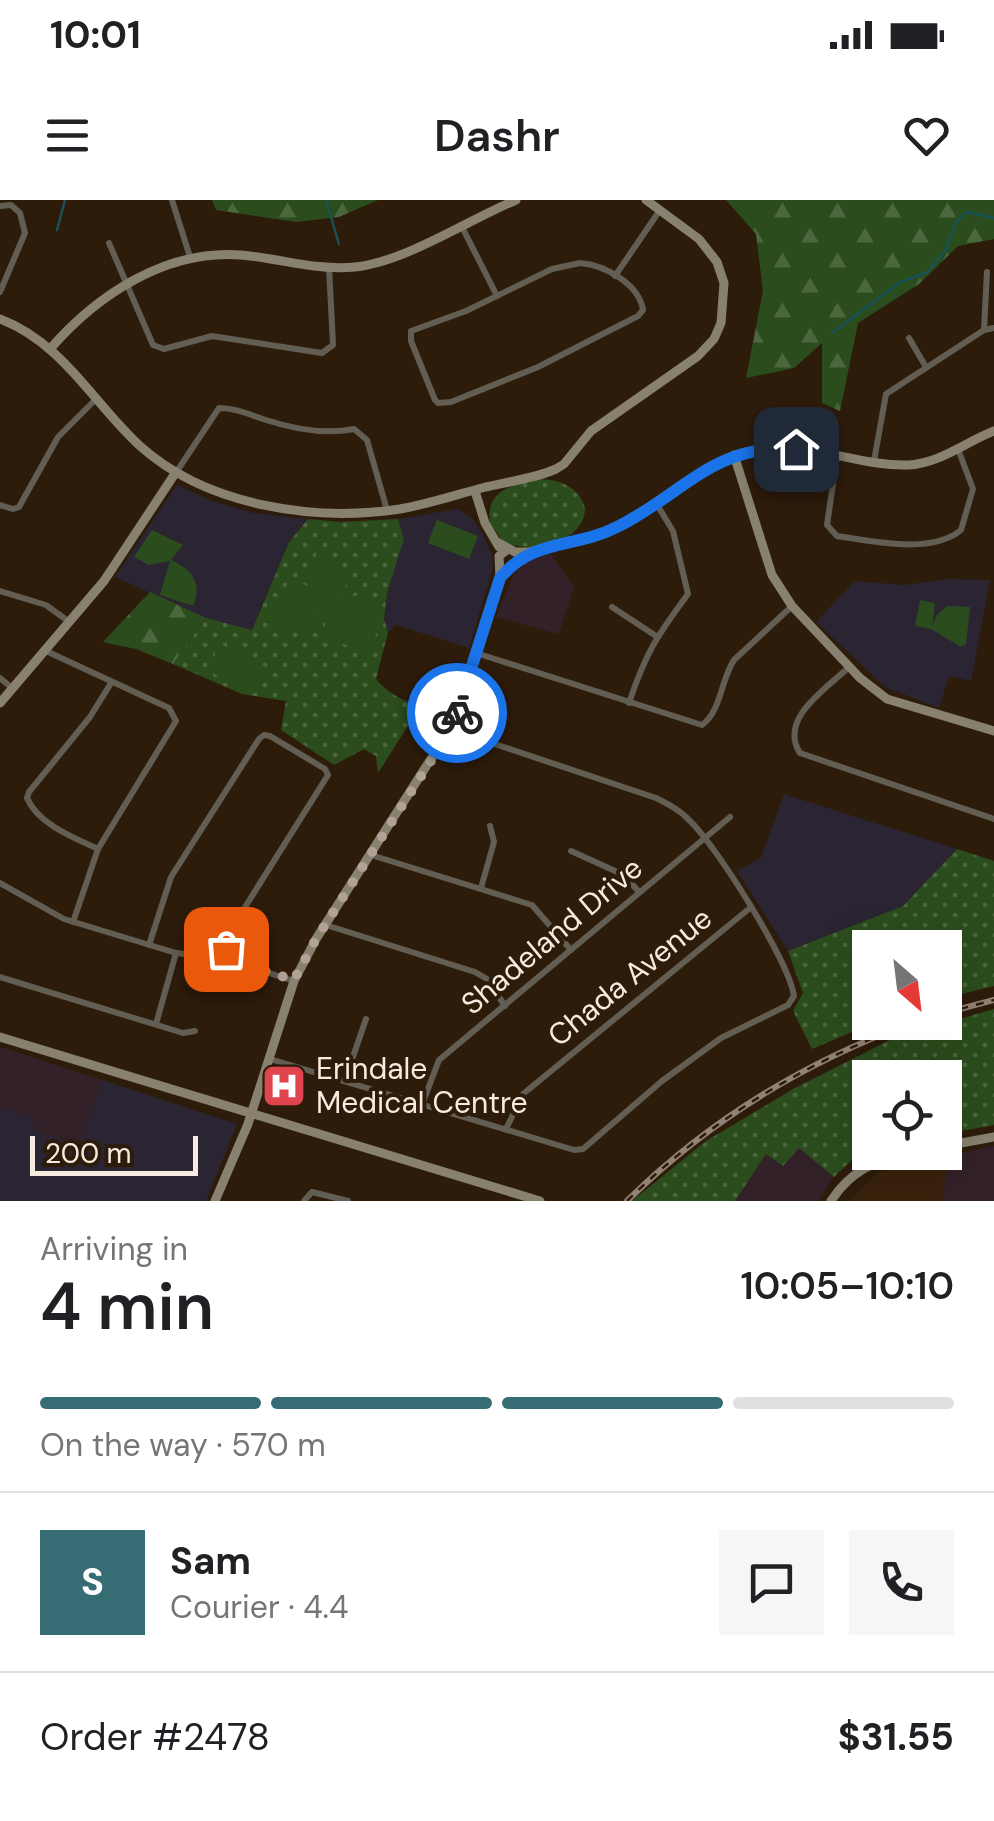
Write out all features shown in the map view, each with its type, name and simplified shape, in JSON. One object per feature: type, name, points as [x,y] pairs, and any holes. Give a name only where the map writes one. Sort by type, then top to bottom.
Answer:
[{"type":"street","points":[[172,200],[191,260]]},
{"type":"street","points":[[50,349],[78,316],[127,283],[191,260],[238,254],[356,267],[388,259],[516,200]]},
{"type":"street","points":[[0,319],[50,349],[80,376],[141,447],[176,472],[221,494],[260,503],[340,512],[387,510],[541,475],[562,466],[591,431],[698,356],[714,339],[724,304],[724,284],[717,262],[699,239],[646,200]]},
{"type":"street","points":[[0,206],[11,205],[18,210],[25,233],[0,292]]},
{"type":"street","points":[[615,276],[660,210]]},
{"type":"street","points":[[461,224],[497,296]]},
{"type":"street","points":[[110,243],[153,345],[164,348],[212,336],[322,353],[333,345],[330,267]]},
{"type":"street","points":[[570,264],[591,264],[615,276],[639,295],[643,310],[638,316],[538,367],[451,402],[438,403],[411,341],[411,332],[570,264]]},
{"type":"street","points":[[984,330],[988,272]]},
{"type":"street","points":[[874,461],[886,394],[984,330],[994,328]]},
{"type":"street","points":[[909,338],[926,366]]},
{"type":"street","points":[[0,505],[13,509],[19,506],[58,437],[97,398]]},
{"type":"street","points":[[0,703],[104,580],[219,408],[233,408],[296,428],[327,432],[354,429],[367,440],[387,510]]},
{"type":"street","points":[[507,555],[607,532],[704,469],[734,455],[776,448],[914,464],[994,431]]},
{"type":"street","points":[[837,456],[827,525],[830,532],[909,544],[948,538],[961,530],[972,489],[958,449]]},
{"type":"street","points":[[734,455],[765,560],[792,606],[866,684],[887,699],[994,731]]},
{"type":"street","points":[[474,490],[485,523],[507,555]]},
{"type":"street","points":[[629,702],[644,657],[689,588],[673,531],[656,502]]},
{"type":"street","points":[[215,1201],[252,1114],[294,980],[450,729],[507,555]]},
{"type":"street","points":[[0,590],[46,606],[68,621]]},
{"type":"street","points":[[476,653],[692,723],[707,722],[734,660],[792,606]]},
{"type":"street","points":[[612,607],[656,636]]},
{"type":"street","points":[[46,651],[169,708],[176,721],[98,849],[73,922]]},
{"type":"street","points":[[850,666],[796,720],[792,736],[800,753],[994,819]]},
{"type":"street","points":[[0,678],[12,688]]},
{"type":"street","points":[[98,849],[66,834],[34,811],[28,798],[99,706],[111,683]]},
{"type":"street","points":[[270,1059],[574,1150],[582,1149],[662,1080],[721,1038],[788,1005],[794,996],[776,946],[690,821],[656,798],[450,729]]},
{"type":"street","points":[[148,946],[171,878],[264,734],[325,768],[328,774],[235,923],[223,958]]},
{"type":"street","name":"Shadeland Drive","points":[[422,1102],[440,1060],[730,817]]},
{"type":"street","points":[[481,888],[494,842],[490,826]]},
{"type":"street","points":[[571,850],[624,875],[640,892]]},
{"type":"street","points":[[371,854],[536,907],[572,950]]},
{"type":"street","points":[[0,883],[73,922],[148,946],[223,958],[294,980]]},
{"type":"street","name":"Chada Avenue","points":[[506,1130],[523,1094],[750,908]]},
{"type":"street","points":[[326,924],[475,972],[487,980],[505,1006]]},
{"type":"street","points":[[156,1024],[176,953]]},
{"type":"street","points":[[0,977],[183,1033],[195,1031]]},
{"type":"street","points":[[344,1080],[366,1019]]},
{"type":"street","points":[[0,1037],[540,1201]]},
{"type":"street","points":[[962,1143],[994,1137]]},
{"type":"street","points":[[831,1201],[861,1170]]},
{"type":"street","points":[[304,1201],[312,1192],[348,1201]]},
{"type":"shaded area","points":[[177,485],[253,513],[308,519],[289,542],[251,631],[206,618],[115,577]]},
{"type":"shaded area","points":[[457,509],[470,516],[492,555],[493,567],[469,648],[396,625],[388,632],[384,619],[388,588],[404,539],[398,519]]},
{"type":"shaded area","points":[[550,553],[574,587],[559,634],[496,617],[514,573],[530,559]]},
{"type":"shaded area","points":[[949,579],[990,580],[971,681],[949,676],[939,708],[885,687],[816,622],[855,581],[904,585]]},
{"type":"shaded area","points":[[784,794],[957,849],[903,906],[788,951],[737,871],[761,857]]},
{"type":"shaded area","points":[[0,1047],[102,1080],[82,1144],[35,1131],[31,1118],[0,1107]]},
{"type":"shaded area","points":[[102,1080],[237,1124],[206,1201],[0,1201],[0,1107],[32,1118],[35,1131],[81,1144]]},
{"type":"shaded area","points":[[994,1146],[994,1201],[942,1201],[947,1170],[962,1170],[962,1153]]},
{"type":"shaded area","points":[[799,1148],[834,1177],[818,1201],[735,1201],[766,1154]]},
{"type":"shaded area","points":[[947,1170],[942,1201],[848,1201],[877,1173]]},
{"type":"green space","points":[[212,200],[378,200],[339,217],[296,222],[216,210]]},
{"type":"green space","points":[[726,200],[994,200],[994,239],[958,246],[919,284],[858,323],[840,411],[822,403],[822,343],[794,368],[746,378],[763,291],[756,234]]},
{"type":"green space","points":[[538,479],[561,483],[573,490],[585,508],[583,520],[576,530],[555,542],[528,547],[504,543],[490,523],[492,503],[503,491]]},
{"type":"green space","points":[[308,519],[398,519],[404,539],[387,593],[384,619],[388,632],[376,679],[411,703],[432,706],[452,702],[444,724],[416,713],[378,773],[376,756],[364,749],[334,765],[281,730],[286,701],[242,694],[173,664],[206,618],[252,630],[289,542]]},
{"type":"green space","points":[[437,520],[478,536],[469,559],[428,543]]},
{"type":"green space","points":[[152,530],[183,545],[171,560],[194,578],[197,591],[193,606],[160,595],[170,561],[149,565],[134,557]]},
{"type":"green space","points":[[318,551],[352,579],[325,610],[317,604],[317,625],[311,637],[270,619],[291,576],[310,588],[310,569]]},
{"type":"green space","points":[[150,592],[206,618],[173,664],[136,649],[103,642]]},
{"type":"green space","points":[[360,595],[382,603],[373,649],[365,653],[322,634],[334,608]]},
{"type":"green space","points":[[920,600],[935,603],[932,626],[947,606],[970,607],[966,644],[961,647],[931,629],[915,626]]},
{"type":"green space","points":[[220,644],[266,667],[252,694],[207,670]]},
{"type":"green space","points":[[957,849],[994,861],[994,986],[962,994],[962,930],[852,930],[852,1032],[812,1049],[793,1011],[803,993],[788,951],[903,906]]},
{"type":"green space","points":[[994,1009],[994,1125],[962,1131],[962,1060],[852,1060],[852,1160],[834,1177],[799,1148],[783,1166],[766,1154],[735,1201],[632,1201],[706,1141],[795,1088],[890,1040],[962,1040],[962,1018]]},
{"type":"waterway","points":[[57,230],[65,200]]},
{"type":"waterway","points":[[326,200],[339,244]]},
{"type":"waterway","points":[[832,333],[899,283],[927,272],[945,251],[956,222],[967,212],[994,218]]},
{"type":"railway","points":[[962,1008],[994,1000]]},
{"type":"railway","points":[[627,1201],[725,1119],[798,1075],[869,1040]]},
{"type":"way so far","points":[[226,949],[223,958],[294,980],[316,939],[438,750],[457,713]]},
{"type":"place","name":"Erindale Medical Centre","points":[[284,1086]]},
{"type":"route","points":[[457,713],[500,578],[516,561],[528,552],[615,528],[688,478],[734,455],[796,449]]}]
